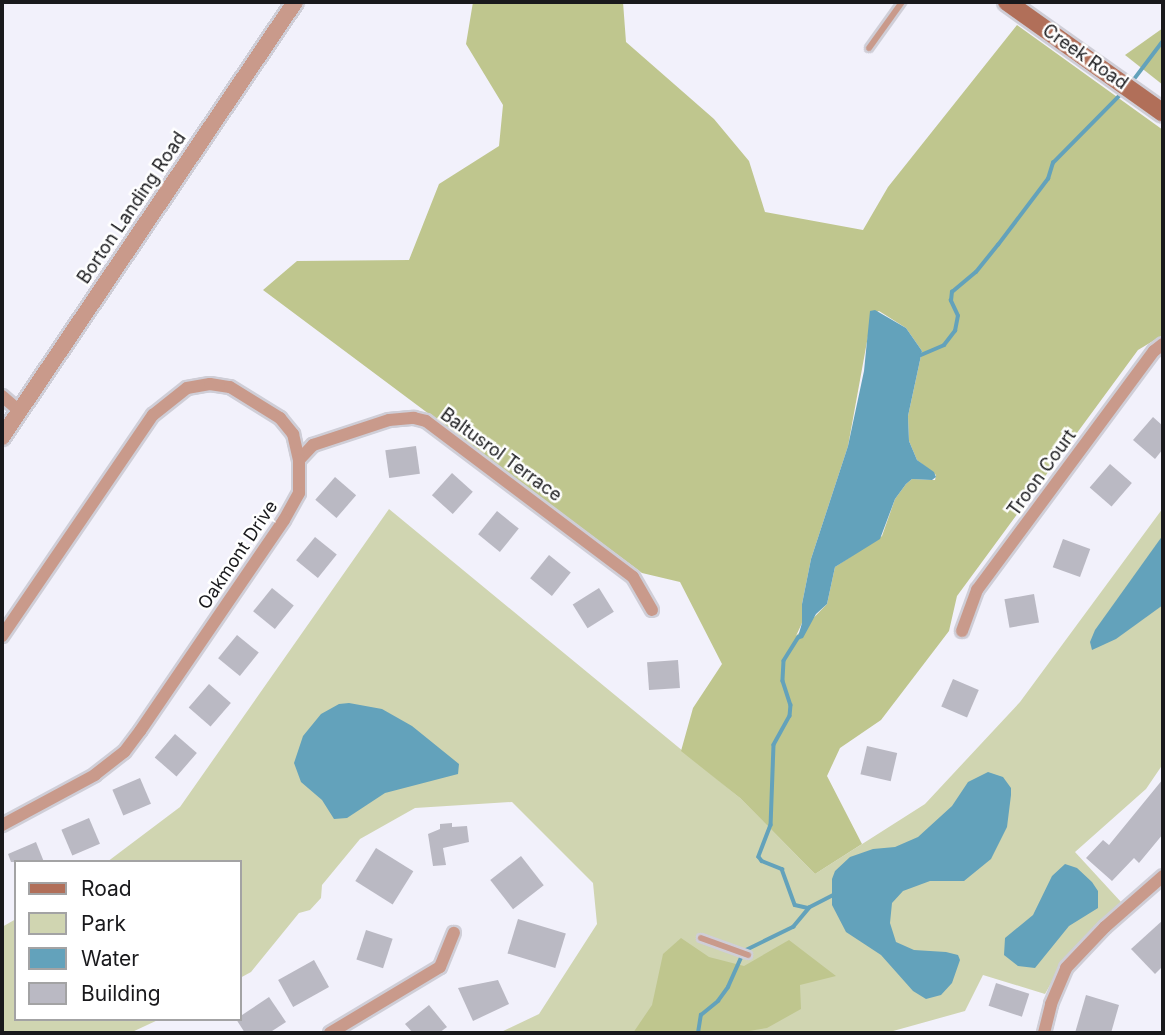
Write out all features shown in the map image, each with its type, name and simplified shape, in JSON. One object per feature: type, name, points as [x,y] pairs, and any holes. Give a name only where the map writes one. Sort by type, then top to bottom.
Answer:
[{"type":"main road","name":"Creek Road","points":[[1007,2],[1163,113]]},
{"type":"street","name":"Borton Landing Road","points":[[2,437],[295,2]]},
{"type":"street","name":"Troon Court","points":[[962,631],[977,590],[1154,351],[1163,345]]},
{"type":"street","name":"Oakmont Drive","points":[[2,636],[153,415],[187,388],[210,384],[230,387],[280,418],[293,434],[299,460],[299,493],[284,520],[132,742],[95,775],[2,825]]},
{"type":"street","points":[[2,396],[19,411]]},
{"type":"street","name":"Baltusrol Terrace","points":[[299,460],[313,445],[389,420],[414,418],[426,421],[633,577],[652,610]]},
{"type":"street","points":[[1044,1033],[1051,1004],[1066,968],[1105,928],[1163,876]]},
{"type":"street","points":[[330,1033],[440,967],[454,933]]},
{"type":"lane","points":[[869,48],[902,2]]},
{"type":"lane","points":[[701,938],[748,955]]},
{"type":"green space","points":[[473,2],[623,2],[626,42],[714,119],[749,161],[765,212],[863,230],[888,187],[1017,25],[1163,130],[1163,335],[1138,350],[957,596],[949,631],[881,720],[840,748],[827,776],[862,844],[815,874],[740,798],[681,751],[693,708],[722,664],[680,582],[642,573],[263,290],[297,261],[409,260],[439,184],[499,146],[503,105],[466,44]],"holes":[[[879,311],[906,328],[922,351],[908,416],[909,441],[917,460],[936,475],[935,480],[912,479],[906,484],[895,499],[882,536],[835,567],[827,604],[796,636],[802,623],[802,604],[811,559],[848,446],[872,314]]]},
{"type":"green space","points":[[1163,28],[1163,85],[1125,55]]},
{"type":"green space","points":[[1163,508],[1163,764],[1146,789],[1075,852],[1121,902],[1067,955],[1045,994],[983,975],[965,1011],[886,1033],[499,1033],[539,1014],[597,924],[593,883],[512,802],[415,808],[360,839],[322,885],[321,898],[310,910],[299,913],[251,972],[242,977],[242,860],[110,860],[180,807],[389,509],[740,798],[815,874],[925,804],[1020,702]]},
{"type":"green space","points":[[14,920],[14,1021],[156,1021],[130,1033],[2,1033],[2,927]]},
{"type":"green space","points":[[681,938],[709,957],[744,966],[789,940],[836,976],[800,985],[801,1009],[767,1028],[737,1033],[633,1033],[652,1005],[663,954]]},
{"type":"water","points":[[875,310],[906,328],[922,351],[908,416],[909,441],[917,460],[934,472],[936,477],[932,480],[912,479],[906,484],[895,499],[880,539],[835,567],[827,604],[816,614],[803,638],[797,640],[811,559],[848,446],[864,371],[870,311]]},
{"type":"water","points":[[1163,535],[1163,605],[1116,639],[1092,650],[1090,642],[1095,630]]},
{"type":"water","points":[[349,703],[382,709],[412,726],[459,764],[458,774],[385,793],[347,818],[334,819],[322,800],[301,782],[294,763],[303,736],[321,714],[339,704]]},
{"type":"water","points":[[988,772],[1003,777],[1011,788],[1007,827],[991,859],[964,881],[930,881],[903,891],[892,903],[890,923],[896,942],[914,950],[958,955],[960,960],[952,983],[941,995],[926,999],[913,991],[881,955],[846,932],[832,905],[832,879],[835,871],[850,857],[873,849],[895,847],[918,837],[952,806],[968,782]]},
{"type":"water","points":[[1065,864],[1077,868],[1092,882],[1098,891],[1098,908],[1069,926],[1035,968],[1018,966],[1004,955],[1005,938],[1033,915],[1052,876]]},
{"type":"building","points":[[1153,417],[1163,426],[1163,449],[1155,459],[1133,440]]},
{"type":"building","points":[[416,446],[420,474],[389,478],[385,450]]},
{"type":"building","points":[[1110,464],[1132,483],[1112,506],[1090,487]]},
{"type":"building","points":[[452,473],[473,492],[453,514],[432,495]]},
{"type":"building","points":[[335,477],[356,495],[336,518],[315,500]]},
{"type":"building","points":[[497,511],[519,529],[500,552],[478,534]]},
{"type":"building","points":[[315,537],[337,555],[318,578],[296,560]]},
{"type":"building","points":[[1063,539],[1090,549],[1080,577],[1053,567]]},
{"type":"building","points":[[549,555],[571,573],[552,596],[530,578]]},
{"type":"building","points":[[272,588],[294,606],[275,629],[253,611]]},
{"type":"building","points":[[599,588],[614,612],[588,628],[573,604]]},
{"type":"building","points":[[1034,594],[1039,623],[1009,628],[1004,599]]},
{"type":"building","points":[[237,635],[259,653],[240,676],[218,658]]},
{"type":"building","points":[[678,660],[680,688],[649,690],[647,662]]},
{"type":"building","points":[[953,679],[979,690],[967,718],[941,707]]},
{"type":"building","points":[[209,684],[231,703],[211,726],[189,707]]},
{"type":"building","points":[[175,734],[197,753],[177,776],[155,757]]},
{"type":"building","points":[[867,746],[897,753],[891,781],[860,774]]},
{"type":"building","points":[[140,778],[151,804],[123,815],[112,790]]},
{"type":"building","points":[[1163,779],[1163,834],[1139,863],[1134,858],[1112,881],[1086,858],[1103,840],[1109,845]]},
{"type":"building","points":[[89,818],[100,844],[72,855],[61,830]]},
{"type":"building","points":[[452,823],[452,827],[467,826],[469,842],[443,848],[446,865],[433,866],[428,834],[440,829],[440,824]]},
{"type":"building","points":[[36,842],[43,860],[11,862],[8,854]]},
{"type":"building","points":[[376,848],[413,871],[393,904],[355,881]]},
{"type":"building","points":[[521,856],[544,885],[513,909],[490,880]]},
{"type":"building","points":[[518,919],[566,934],[555,968],[507,953]]},
{"type":"building","points":[[1163,920],[1163,966],[1155,974],[1131,949]]},
{"type":"building","points":[[366,930],[393,939],[383,968],[356,959]]},
{"type":"building","points":[[314,960],[329,987],[293,1007],[278,980]]},
{"type":"building","points":[[498,980],[509,1004],[473,1021],[458,988]]},
{"type":"building","points":[[996,983],[1029,994],[1022,1017],[989,1006]]},
{"type":"building","points":[[1086,995],[1119,1005],[1111,1033],[1075,1033]]},
{"type":"building","points":[[269,997],[286,1022],[269,1033],[245,1033],[237,1021],[242,1021],[242,1015]]},
{"type":"building","points":[[429,1005],[447,1027],[439,1033],[413,1033],[405,1024]]},
{"type":"waterway","points":[[1135,78],[1163,41]]},
{"type":"waterway","points":[[921,355],[944,345],[955,331],[958,316],[951,301],[952,292],[976,272],[998,245],[1048,179],[1053,163],[1122,93]]},
{"type":"waterway","points":[[799,637],[784,661],[783,681],[791,705],[790,716],[774,745],[771,825],[759,857],[762,861],[782,869],[795,905],[808,908],[834,895]]},
{"type":"waterway","points":[[698,1033],[701,1015],[718,1001],[728,987],[744,951],[793,927],[809,908]]}]
